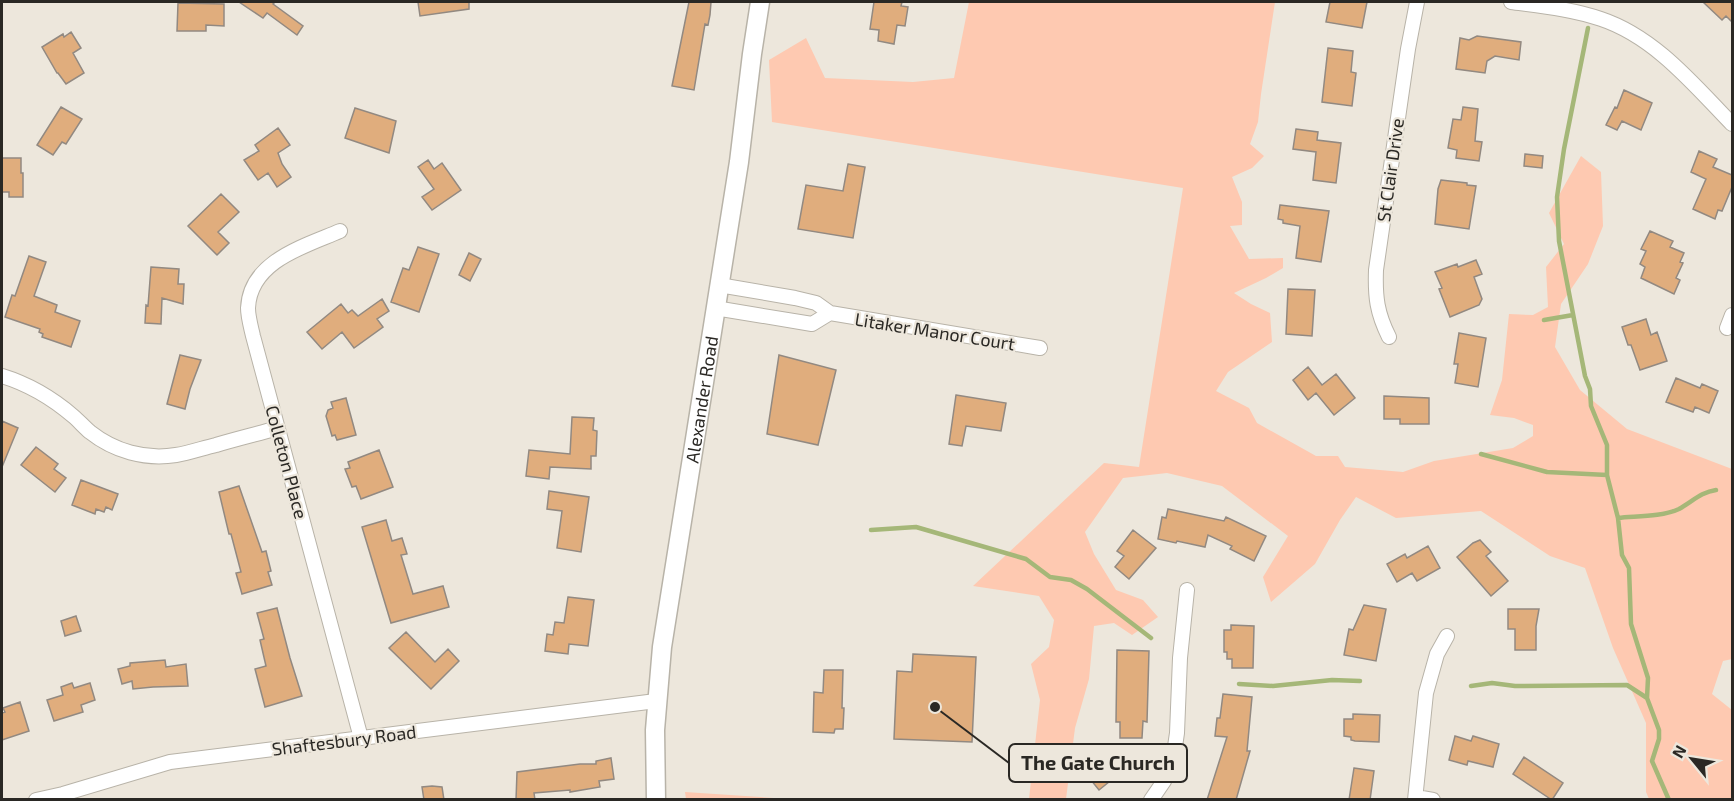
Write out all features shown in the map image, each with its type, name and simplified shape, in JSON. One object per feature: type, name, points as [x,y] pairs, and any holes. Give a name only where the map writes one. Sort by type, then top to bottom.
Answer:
[{"type":"street","name":"Alexander Road","points":[[656,800],[656,701],[662,647],[739,162],[760,2]]},
{"type":"street","name":"St Clair Drive","points":[[1389,337],[1378,313],[1375,293],[1376,270],[1417,2]]},
{"type":"street","points":[[1511,2],[1576,12],[1603,19],[1630,32],[1654,47],[1732,124]]},
{"type":"street","name":"Colleton Place","points":[[340,231],[306,245],[265,270],[255,283],[249,298],[248,315],[362,738]]},
{"type":"street","name":"Litaker Manor Court","points":[[719,285],[816,303],[830,313],[1040,348]]},
{"type":"street","name":"Litaker Manor Court","points":[[715,308],[812,324],[830,313]]},
{"type":"street","points":[[2,376],[52,400],[105,443],[138,455],[176,455],[278,428]]},
{"type":"street","points":[[1151,800],[1164,781],[1173,760],[1187,590]]},
{"type":"street","points":[[1433,800],[1415,798],[1426,693],[1432,667],[1447,636]]},
{"type":"street","name":"Shaftesbury Road","points":[[36,800],[170,762],[656,701]]},
{"type":"shaded area","points":[[969,2],[1275,2],[1258,122],[1250,144],[1264,156],[1252,168],[1232,177],[1242,202],[1242,225],[1230,226],[1249,259],[1283,258],[1283,268],[1234,293],[1270,313],[1272,342],[1228,372],[1216,391],[1249,408],[1257,423],[1316,456],[1338,456],[1345,467],[1403,472],[1434,461],[1513,448],[1533,436],[1533,425],[1514,418],[1490,415],[1502,380],[1509,314],[1533,315],[1548,307],[1546,267],[1564,244],[1549,213],[1581,156],[1601,172],[1603,226],[1588,264],[1561,304],[1555,347],[1580,390],[1627,429],[1732,469],[1732,659],[1723,661],[1712,694],[1732,710],[1732,799],[1649,799],[1646,792],[1646,723],[1613,648],[1585,568],[1550,556],[1481,511],[1396,518],[1356,497],[1315,564],[1271,602],[1263,577],[1288,536],[1222,486],[1167,473],[1123,478],[1085,532],[1094,554],[1116,590],[1143,600],[1158,617],[1132,635],[1114,623],[1094,626],[1089,679],[1075,728],[1066,799],[1029,799],[1040,700],[1031,664],[1049,647],[1054,620],[1039,596],[973,586],[1104,463],[1139,467],[1183,188],[772,122],[769,60],[806,38],[825,78],[913,82],[954,78]]},
{"type":"shaded area","points":[[685,792],[789,799],[686,799]]},
{"type":"building","points":[[239,2],[275,2],[273,4],[303,26],[297,35],[267,13],[263,18]]},
{"type":"building","points":[[418,2],[469,2],[469,9],[420,16]]},
{"type":"building","points":[[689,2],[711,2],[694,90],[672,86]]},
{"type":"building","points":[[874,2],[902,2],[901,6],[908,7],[905,26],[897,25],[894,44],[878,41],[879,30],[870,29]]},
{"type":"building","points":[[1330,2],[1367,2],[1362,28],[1326,22]]},
{"type":"building","points":[[1703,2],[1732,2],[1732,22],[1726,16],[1722,20]]},
{"type":"building","points":[[178,3],[224,4],[224,26],[206,25],[206,31],[177,31]]},
{"type":"building","points":[[71,32],[81,48],[73,53],[84,73],[66,84],[42,47],[63,34],[64,37]]},
{"type":"building","points":[[1477,36],[1521,42],[1519,60],[1495,56],[1487,61],[1485,73],[1456,69],[1460,38],[1469,40]]},
{"type":"building","points":[[1328,48],[1353,51],[1351,72],[1356,73],[1352,106],[1322,102]]},
{"type":"building","points":[[1624,90],[1652,103],[1641,130],[1622,121],[1617,130],[1606,125],[1615,107],[1617,108]]},
{"type":"building","points":[[61,107],[82,119],[66,144],[62,142],[53,155],[37,145]]},
{"type":"building","points":[[1463,107],[1478,109],[1475,141],[1482,142],[1479,161],[1456,158],[1457,150],[1448,148],[1453,119],[1461,120]]},
{"type":"building","points":[[355,108],[396,121],[389,153],[345,138]]},
{"type":"building","points":[[278,128],[290,145],[278,153],[291,177],[277,187],[268,173],[258,180],[244,160],[259,151],[255,145]]},
{"type":"building","points":[[1296,129],[1318,132],[1317,140],[1341,143],[1336,183],[1313,180],[1316,152],[1293,149]]},
{"type":"building","points":[[1699,151],[1717,159],[1713,167],[1732,175],[1732,187],[1722,211],[1718,210],[1715,219],[1693,209],[1706,179],[1691,172]]},
{"type":"building","points":[[1525,154],[1543,156],[1542,168],[1524,166]]},
{"type":"building","points":[[2,158],[21,158],[23,197],[9,197],[9,192],[2,192]]},
{"type":"building","points":[[428,160],[434,169],[442,163],[461,190],[432,210],[422,197],[434,189],[418,167]]},
{"type":"building","points":[[848,164],[865,167],[853,238],[798,229],[806,185],[843,191]]},
{"type":"building","points":[[1441,180],[1476,186],[1469,229],[1435,224]]},
{"type":"building","points":[[221,194],[239,212],[218,232],[229,243],[217,255],[188,226]]},
{"type":"building","points":[[1280,205],[1329,211],[1321,262],[1296,258],[1300,226],[1283,223],[1283,220],[1278,219]]},
{"type":"building","points":[[1650,231],[1673,241],[1670,247],[1684,253],[1680,262],[1683,263],[1676,278],[1680,280],[1674,294],[1641,278],[1645,267],[1640,264],[1646,251],[1641,249]]},
{"type":"building","points":[[418,247],[439,254],[419,312],[391,302],[403,268],[409,270]]},
{"type":"building","points":[[469,253],[481,259],[470,281],[459,275]]},
{"type":"building","points":[[29,256],[46,262],[34,296],[57,305],[55,312],[80,321],[71,347],[42,337],[40,329],[5,317]]},
{"type":"building","points":[[1476,260],[1482,274],[1474,277],[1482,299],[1479,305],[1450,317],[1435,272]]},
{"type":"building","points":[[151,267],[179,269],[178,284],[184,284],[183,304],[162,298],[161,324],[145,323]]},
{"type":"building","points":[[1288,289],[1315,290],[1312,336],[1286,334]]},
{"type":"building","points":[[382,299],[389,311],[377,319],[383,327],[354,348],[342,332],[322,349],[307,332],[341,304],[348,313],[352,310],[358,316]]},
{"type":"building","points":[[1646,319],[1651,335],[1657,332],[1667,361],[1640,370],[1622,327]]},
{"type":"building","points":[[1459,333],[1486,338],[1478,387],[1455,383],[1458,364],[1454,364]]},
{"type":"building","points":[[180,355],[201,360],[185,409],[167,404]]},
{"type":"building","points":[[779,355],[836,370],[818,445],[767,434]]},
{"type":"building","points":[[1308,367],[1322,385],[1336,374],[1355,398],[1334,415],[1316,393],[1308,400],[1293,380]]},
{"type":"building","points":[[1676,378],[1700,388],[1702,384],[1718,391],[1709,413],[1695,407],[1693,412],[1666,402]]},
{"type":"building","points":[[956,395],[1006,403],[1001,431],[966,426],[962,446],[949,444]]},
{"type":"building","points":[[1384,396],[1429,398],[1429,424],[1400,424],[1400,419],[1384,419]]},
{"type":"building","points":[[346,398],[356,435],[337,440],[335,435],[332,436],[326,416],[328,410],[333,408],[331,402]]},
{"type":"building","points":[[572,417],[594,418],[593,430],[597,431],[596,456],[591,456],[591,469],[550,467],[549,479],[526,476],[529,450],[570,454]]},
{"type":"building","points":[[2,421],[18,428],[2,467]]},
{"type":"building","points":[[36,447],[58,464],[54,469],[66,478],[55,492],[21,465]]},
{"type":"building","points":[[379,450],[393,487],[361,499],[356,486],[352,487],[345,469],[350,468],[348,462]]},
{"type":"building","points":[[81,480],[118,494],[112,510],[106,507],[104,512],[96,509],[95,514],[72,505]]},
{"type":"building","points":[[239,486],[262,552],[266,551],[272,585],[242,594],[236,573],[241,572],[219,492]]},
{"type":"building","points":[[549,491],[589,497],[581,552],[557,548],[562,511],[547,509]]},
{"type":"building","points":[[1168,509],[1224,521],[1226,517],[1266,536],[1254,561],[1230,549],[1232,546],[1208,535],[1205,547],[1158,539],[1162,517],[1166,518]]},
{"type":"building","points":[[386,520],[392,541],[402,538],[407,554],[401,555],[413,594],[443,586],[449,607],[391,623],[362,527]]},
{"type":"building","points":[[1133,530],[1156,548],[1129,579],[1115,567],[1124,556],[1117,551]]},
{"type":"building","points":[[1480,540],[1491,552],[1486,556],[1508,581],[1491,596],[1457,557]]},
{"type":"building","points":[[1428,546],[1440,568],[1417,581],[1412,573],[1397,582],[1387,564],[1405,554],[1407,558]]},
{"type":"building","points":[[568,597],[594,600],[588,646],[569,644],[568,654],[545,651],[547,634],[553,635],[555,622],[564,623]]},
{"type":"building","points":[[1364,605],[1386,609],[1376,661],[1344,655],[1349,629],[1353,630]]},
{"type":"building","points":[[277,608],[302,696],[265,707],[255,669],[266,666],[260,640],[264,639],[257,613]]},
{"type":"building","points":[[1508,609],[1539,609],[1536,650],[1515,650],[1515,629],[1508,629]]},
{"type":"building","points":[[76,616],[81,631],[65,636],[61,621]]},
{"type":"building","points":[[1231,625],[1254,626],[1253,668],[1232,668],[1232,659],[1227,659],[1227,652],[1224,652],[1224,630],[1231,630]]},
{"type":"building","points":[[406,632],[435,662],[448,649],[459,661],[431,689],[389,648]]},
{"type":"building","points":[[1117,650],[1149,651],[1147,722],[1143,721],[1142,738],[1120,738],[1120,722],[1116,722]]},
{"type":"building","points":[[913,654],[976,657],[972,742],[894,739],[897,671],[912,672]]},
{"type":"building","points":[[165,660],[166,667],[186,664],[188,686],[133,689],[132,681],[122,684],[118,669],[130,666],[130,663]]},
{"type":"building","points":[[824,670],[843,670],[843,729],[835,729],[834,733],[813,732],[814,692],[823,693]]},
{"type":"building","points":[[72,683],[74,688],[90,683],[95,700],[81,705],[83,712],[54,721],[47,700],[63,695],[61,687]]},
{"type":"building","points":[[1223,694],[1252,697],[1247,751],[1250,751],[1236,800],[1207,800],[1227,737],[1215,736]]},
{"type":"building","points":[[20,702],[29,731],[2,740],[2,713],[5,712],[3,708]]},
{"type":"building","points":[[1353,714],[1380,715],[1379,742],[1355,741],[1351,740],[1351,737],[1344,736],[1344,719],[1353,719]]},
{"type":"building","points":[[1455,736],[1471,741],[1473,736],[1499,744],[1493,767],[1468,761],[1467,765],[1449,760]]},
{"type":"building","points":[[1113,745],[1130,765],[1099,790],[1086,774],[1090,771],[1087,767],[1095,761],[1092,757],[1104,748],[1106,750]]},
{"type":"building","points":[[1524,757],[1563,783],[1552,800],[1513,774]]},
{"type":"building","points":[[611,758],[614,779],[599,781],[600,787],[570,792],[570,790],[534,793],[535,800],[516,800],[517,772],[596,764],[596,761]]},
{"type":"building","points":[[1354,768],[1374,771],[1370,800],[1349,800]]},
{"type":"building","points":[[422,787],[442,787],[444,800],[424,800]]},
{"type":"waterway","points":[[1588,28],[1557,197],[1559,241],[1585,376],[1590,389],[1591,406],[1607,445],[1607,475],[1618,518],[1622,555],[1629,568],[1631,624],[1648,678],[1647,698],[1659,730],[1659,739],[1652,761],[1669,800]]},
{"type":"waterway","points":[[1544,320],[1573,315]]},
{"type":"waterway","points":[[1481,454],[1547,472],[1607,475]]},
{"type":"waterway","points":[[1618,518],[1672,512],[1701,495],[1716,490]]},
{"type":"waterway","points":[[871,530],[916,527],[1026,559],[1050,577],[1071,580],[1087,589],[1151,638]]},
{"type":"waterway","points":[[1239,684],[1273,686],[1332,680],[1360,681]]},
{"type":"waterway","points":[[1471,686],[1492,683],[1515,686],[1627,685],[1647,698]]},
{"type":"place","name":"The Gate Church","points":[[935,707]]}]
